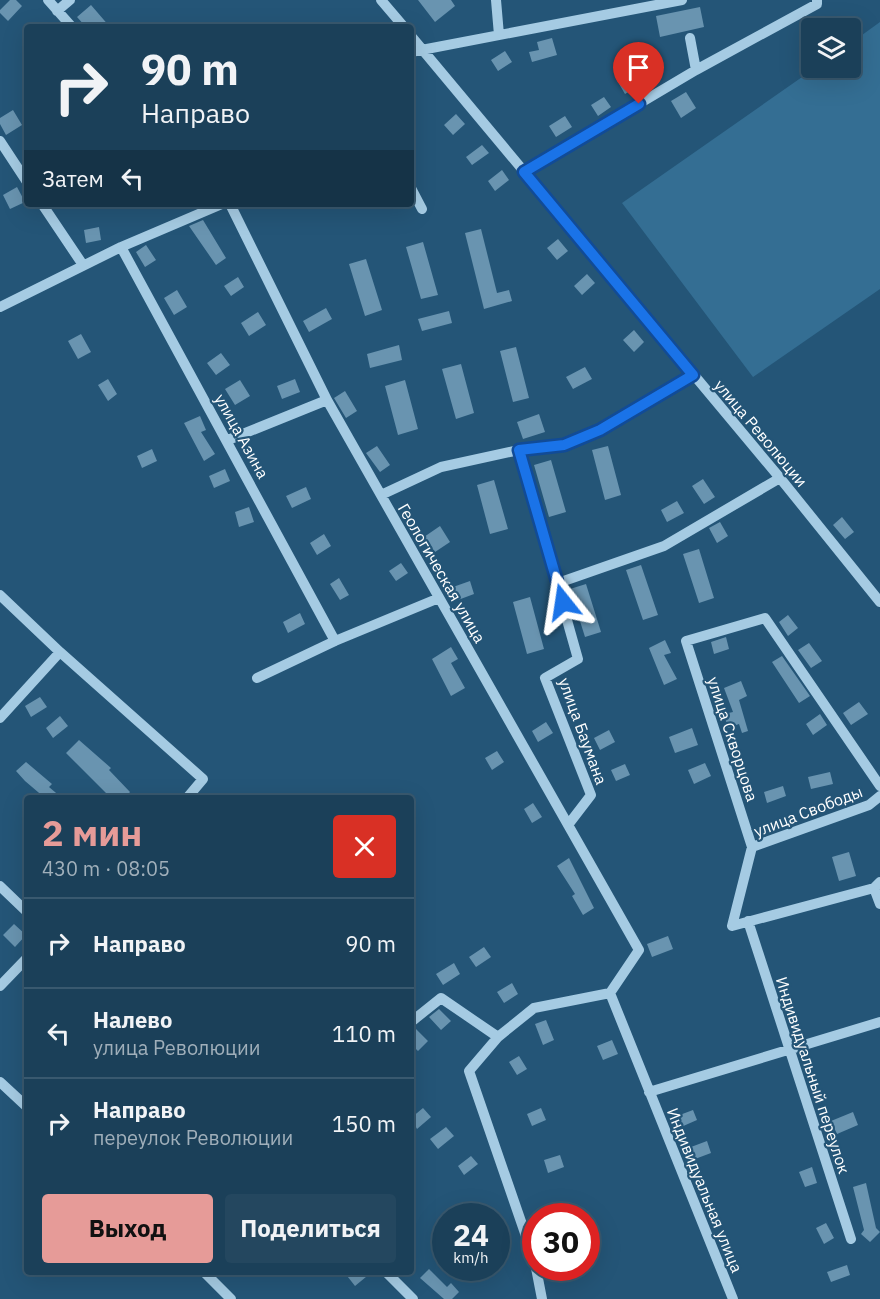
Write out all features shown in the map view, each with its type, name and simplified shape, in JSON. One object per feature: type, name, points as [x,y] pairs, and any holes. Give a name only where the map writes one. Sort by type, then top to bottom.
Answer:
[{"type":"street","points":[[48,0],[69,24]]},
{"type":"street","points":[[57,11],[70,0]]},
{"type":"street","points":[[381,0],[401,24]]},
{"type":"street","points":[[496,0],[499,35]]},
{"type":"street","points":[[416,50],[450,46],[682,0]]},
{"type":"street","points":[[524,172],[696,70],[818,4],[818,0]]},
{"type":"street","points":[[690,38],[696,70]]},
{"type":"street","name":"улица Революции","points":[[416,50],[524,172],[780,478],[880,602]]},
{"type":"street","points":[[0,141],[24,177]]},
{"type":"street","points":[[414,194],[422,209]]},
{"type":"street","points":[[44,207],[83,265]]},
{"type":"street","points":[[0,307],[121,247],[215,207]]},
{"type":"street","name":"Геологическая улица","points":[[231,207],[327,400],[639,950],[610,993]]},
{"type":"street","name":"улица Азина","points":[[121,247],[228,440],[335,641]]},
{"type":"street","points":[[381,495],[441,467],[519,450],[564,445],[600,430],[693,375]]},
{"type":"street","points":[[228,440],[327,400]]},
{"type":"street","name":"улица Баумана","points":[[519,450],[578,659],[545,678],[591,795],[568,825]]},
{"type":"street","points":[[558,583],[664,546],[780,478]]},
{"type":"street","points":[[0,595],[202,779],[189,795]]},
{"type":"street","points":[[257,678],[335,641],[439,598]]},
{"type":"street","name":"улица Скворцова","points":[[752,847],[686,641],[765,618],[880,786]]},
{"type":"street","points":[[0,718],[60,652]]},
{"type":"street","name":"улица Свободы","points":[[748,921],[732,926],[752,847],[869,805],[880,796]]},
{"type":"street","points":[[748,921],[877,885],[880,904]]},
{"type":"street","points":[[0,886],[24,909]]},
{"type":"street","name":"Индивидуальный переулок","points":[[748,921],[851,1239]]},
{"type":"street","points":[[0,986],[24,961]]},
{"type":"street","points":[[522,1225],[470,1071],[498,1037],[534,1008],[610,993]]},
{"type":"street","name":"Индивидуальная улица","points":[[610,993],[733,1299]]},
{"type":"street","points":[[414,1020],[441,998],[498,1037]]},
{"type":"street","points":[[650,1092],[880,1022]]},
{"type":"street","points":[[0,1082],[24,1104]]},
{"type":"street","points":[[207,1275],[231,1299]]},
{"type":"street","points":[[389,1275],[413,1299]]},
{"type":"street","points":[[539,1281],[542,1299]]},
{"type":"shaded area","points":[[880,22],[880,289],[753,377],[622,203],[801,78],[861,78],[861,36]]},
{"type":"building","points":[[10,0],[16,0],[22,6],[8,21],[0,10]]},
{"type":"building","points":[[418,0],[451,0],[455,6],[435,22]]},
{"type":"building","points":[[91,5],[107,24],[83,24],[77,17]]},
{"type":"building","points":[[700,7],[704,27],[660,37],[656,16]]},
{"type":"building","points":[[552,38],[557,55],[532,62],[529,52],[539,50],[537,42]]},
{"type":"building","points":[[505,51],[512,62],[498,71],[491,60]]},
{"type":"building","points":[[636,71],[643,83],[625,94],[618,82]]},
{"type":"building","points":[[686,92],[696,108],[681,118],[671,101]]},
{"type":"building","points":[[604,97],[611,107],[598,116],[591,105]]},
{"type":"building","points":[[13,110],[22,125],[6,135],[0,124],[0,118]]},
{"type":"building","points":[[456,114],[465,124],[453,135],[444,125]]},
{"type":"building","points":[[565,116],[572,127],[556,137],[549,126]]},
{"type":"building","points":[[482,145],[489,153],[472,165],[466,157]]},
{"type":"building","points":[[502,170],[509,180],[495,191],[488,181]]},
{"type":"building","points":[[17,187],[24,202],[10,209],[3,195]]},
{"type":"building","points":[[203,220],[226,258],[216,265],[189,226]]},
{"type":"building","points":[[99,227],[101,240],[86,243],[84,230]]},
{"type":"building","points":[[481,229],[497,293],[509,290],[512,301],[484,309],[465,233]]},
{"type":"building","points":[[558,239],[568,251],[557,260],[547,248]]},
{"type":"building","points":[[423,242],[438,295],[421,299],[406,247]]},
{"type":"building","points":[[146,245],[156,260],[145,267],[136,252]]},
{"type":"building","points":[[366,259],[382,310],[365,316],[349,264]]},
{"type":"building","points":[[587,274],[595,283],[582,295],[574,286]]},
{"type":"building","points":[[238,277],[244,287],[231,296],[224,286]]},
{"type":"building","points":[[177,290],[187,307],[174,315],[164,298]]},
{"type":"building","points":[[326,308],[332,319],[309,332],[303,321]]},
{"type":"building","points":[[449,311],[452,323],[422,331],[418,319]]},
{"type":"building","points":[[258,312],[266,325],[249,336],[241,323]]},
{"type":"building","points":[[634,330],[644,342],[634,352],[623,340]]},
{"type":"building","points":[[81,334],[91,352],[78,359],[68,341]]},
{"type":"building","points":[[399,345],[402,360],[370,368],[367,354]]},
{"type":"building","points":[[516,347],[529,398],[513,402],[500,351]]},
{"type":"building","points":[[221,353],[230,365],[216,375],[207,363]]},
{"type":"building","points":[[461,364],[474,413],[456,419],[442,369]]},
{"type":"building","points":[[585,367],[592,379],[573,389],[566,377]]},
{"type":"building","points":[[108,379],[117,394],[108,401],[98,385]]},
{"type":"building","points":[[295,379],[300,392],[282,399],[277,386]]},
{"type":"building","points":[[240,380],[250,396],[235,405],[225,389]]},
{"type":"building","points":[[405,380],[418,429],[398,435],[385,386]]},
{"type":"building","points":[[345,391],[357,411],[346,418],[334,398]]},
{"type":"building","points":[[539,414],[545,432],[523,439],[517,422]]},
{"type":"building","points":[[200,416],[206,430],[201,432],[215,454],[204,461],[184,423]]},
{"type":"building","points":[[377,446],[390,465],[380,472],[366,453]]},
{"type":"building","points":[[608,446],[621,495],[605,500],[592,450]]},
{"type":"building","points":[[152,449],[157,461],[142,468],[137,456]]},
{"type":"building","points":[[551,460],[566,512],[549,517],[534,465]]},
{"type":"building","points":[[225,469],[230,481],[214,488],[209,476]]},
{"type":"building","points":[[703,479],[715,497],[704,504],[692,486]]},
{"type":"building","points":[[494,480],[508,529],[490,534],[477,485]]},
{"type":"building","points":[[306,487],[311,499],[292,508],[286,496]]},
{"type":"building","points":[[677,501],[684,513],[667,522],[661,510]]},
{"type":"building","points":[[249,507],[254,522],[239,527],[235,512]]},
{"type":"building","points":[[842,517],[854,532],[845,539],[833,525]]},
{"type":"building","points":[[720,522],[728,536],[717,543],[709,528]]},
{"type":"building","points":[[440,526],[450,542],[435,552],[424,537]]},
{"type":"building","points":[[324,534],[331,546],[317,555],[310,543]]},
{"type":"building","points":[[699,549],[714,598],[699,603],[683,554]]},
{"type":"building","points":[[401,563],[408,573],[396,581],[389,571]]},
{"type":"building","points":[[641,565],[658,615],[643,620],[626,570]]},
{"type":"building","points":[[339,578],[349,595],[340,600],[330,584]]},
{"type":"building","points":[[470,581],[474,594],[458,600],[453,587]]},
{"type":"building","points":[[586,584],[601,632],[585,637],[570,589]]},
{"type":"building","points":[[530,597],[544,649],[527,654],[513,602]]},
{"type":"building","points":[[300,613],[305,624],[288,633],[283,622]]},
{"type":"building","points":[[788,615],[798,628],[788,636],[779,622]]},
{"type":"building","points":[[726,637],[729,649],[714,654],[711,642]]},
{"type":"building","points":[[665,640],[671,653],[664,655],[677,679],[664,685],[649,648]]},
{"type":"building","points":[[809,643],[822,661],[811,668],[798,650]]},
{"type":"building","points":[[451,647],[458,659],[451,663],[465,688],[451,696],[432,659]]},
{"type":"building","points":[[782,656],[810,696],[799,703],[772,662]]},
{"type":"building","points":[[741,681],[747,696],[739,700],[748,731],[742,733],[739,724],[728,728],[724,714],[733,712],[724,688]]},
{"type":"building","points":[[40,697],[47,707],[31,717],[25,706]]},
{"type":"building","points":[[859,702],[868,714],[851,725],[843,713]]},
{"type":"building","points":[[820,714],[827,725],[813,735],[806,724]]},
{"type":"building","points":[[60,716],[68,726],[53,738],[46,728]]},
{"type":"building","points":[[546,722],[553,733],[538,742],[532,731]]},
{"type":"building","points":[[692,728],[698,745],[675,753],[669,737]]},
{"type":"building","points":[[609,730],[615,742],[600,750],[594,738]]},
{"type":"building","points":[[79,740],[111,768],[109,770],[130,792],[128,795],[108,795],[66,753]]},
{"type":"building","points":[[497,751],[504,762],[492,770],[485,758]]},
{"type":"building","points":[[26,762],[52,784],[49,787],[58,795],[41,795],[16,771]]},
{"type":"building","points":[[705,763],[711,776],[694,784],[688,770]]},
{"type":"building","points":[[625,764],[630,775],[616,781],[611,770]]},
{"type":"building","points":[[830,772],[833,784],[811,789],[808,777]]},
{"type":"building","points":[[783,786],[786,796],[767,803],[764,792]]},
{"type":"building","points":[[533,803],[542,817],[532,823],[524,809]]},
{"type":"building","points":[[849,852],[856,876],[839,881],[832,857]]},
{"type":"building","points":[[569,858],[594,908],[583,915],[572,896],[575,894],[557,866]]},
{"type":"building","points":[[14,924],[24,933],[24,937],[15,947],[3,935]]},
{"type":"building","points":[[668,936],[673,949],[652,957],[647,944]]},
{"type":"building","points":[[484,947],[491,957],[476,967],[469,957]]},
{"type":"building","points":[[454,963],[460,974],[443,985],[436,974]]},
{"type":"building","points":[[512,983],[518,994],[504,1003],[497,992]]},
{"type":"building","points":[[439,1009],[451,1021],[441,1030],[429,1017]]},
{"type":"building","points":[[546,1020],[554,1040],[543,1045],[535,1024]]},
{"type":"building","points":[[416,1029],[428,1041],[418,1051],[414,1047]]},
{"type":"building","points":[[612,1040],[618,1054],[603,1060],[597,1046]]},
{"type":"building","points":[[519,1056],[527,1069],[517,1075],[509,1062]]},
{"type":"building","points":[[423,1108],[431,1117],[417,1129],[414,1116]]},
{"type":"building","points":[[541,1108],[546,1120],[532,1126],[527,1114]]},
{"type":"building","points":[[693,1110],[697,1120],[681,1127],[677,1116]]},
{"type":"building","points":[[853,1112],[858,1125],[837,1134],[831,1121]]},
{"type":"building","points":[[446,1127],[454,1136],[438,1149],[430,1139]]},
{"type":"building","points":[[707,1141],[711,1153],[695,1159],[691,1147]]},
{"type":"building","points":[[560,1155],[564,1167],[548,1173],[544,1160]]},
{"type":"building","points":[[471,1156],[478,1164],[464,1175],[458,1166]]},
{"type":"building","points":[[812,1167],[817,1183],[805,1187],[799,1172]]},
{"type":"building","points":[[866,1183],[876,1228],[880,1232],[870,1242],[861,1234],[864,1230],[853,1187]]},
{"type":"building","points":[[826,1223],[834,1238],[824,1244],[816,1228]]},
{"type":"building","points":[[847,1265],[850,1275],[831,1282],[827,1272]]},
{"type":"building","points":[[429,1269],[432,1272],[432,1281],[441,1281],[447,1287],[451,1283],[459,1292],[452,1299],[444,1299],[420,1278]]},
{"type":"building","points":[[346,1275],[368,1275],[355,1286]]},
{"type":"route","points":[[563,602],[519,450],[564,445],[600,430],[693,375],[524,172],[639,104]]}]
